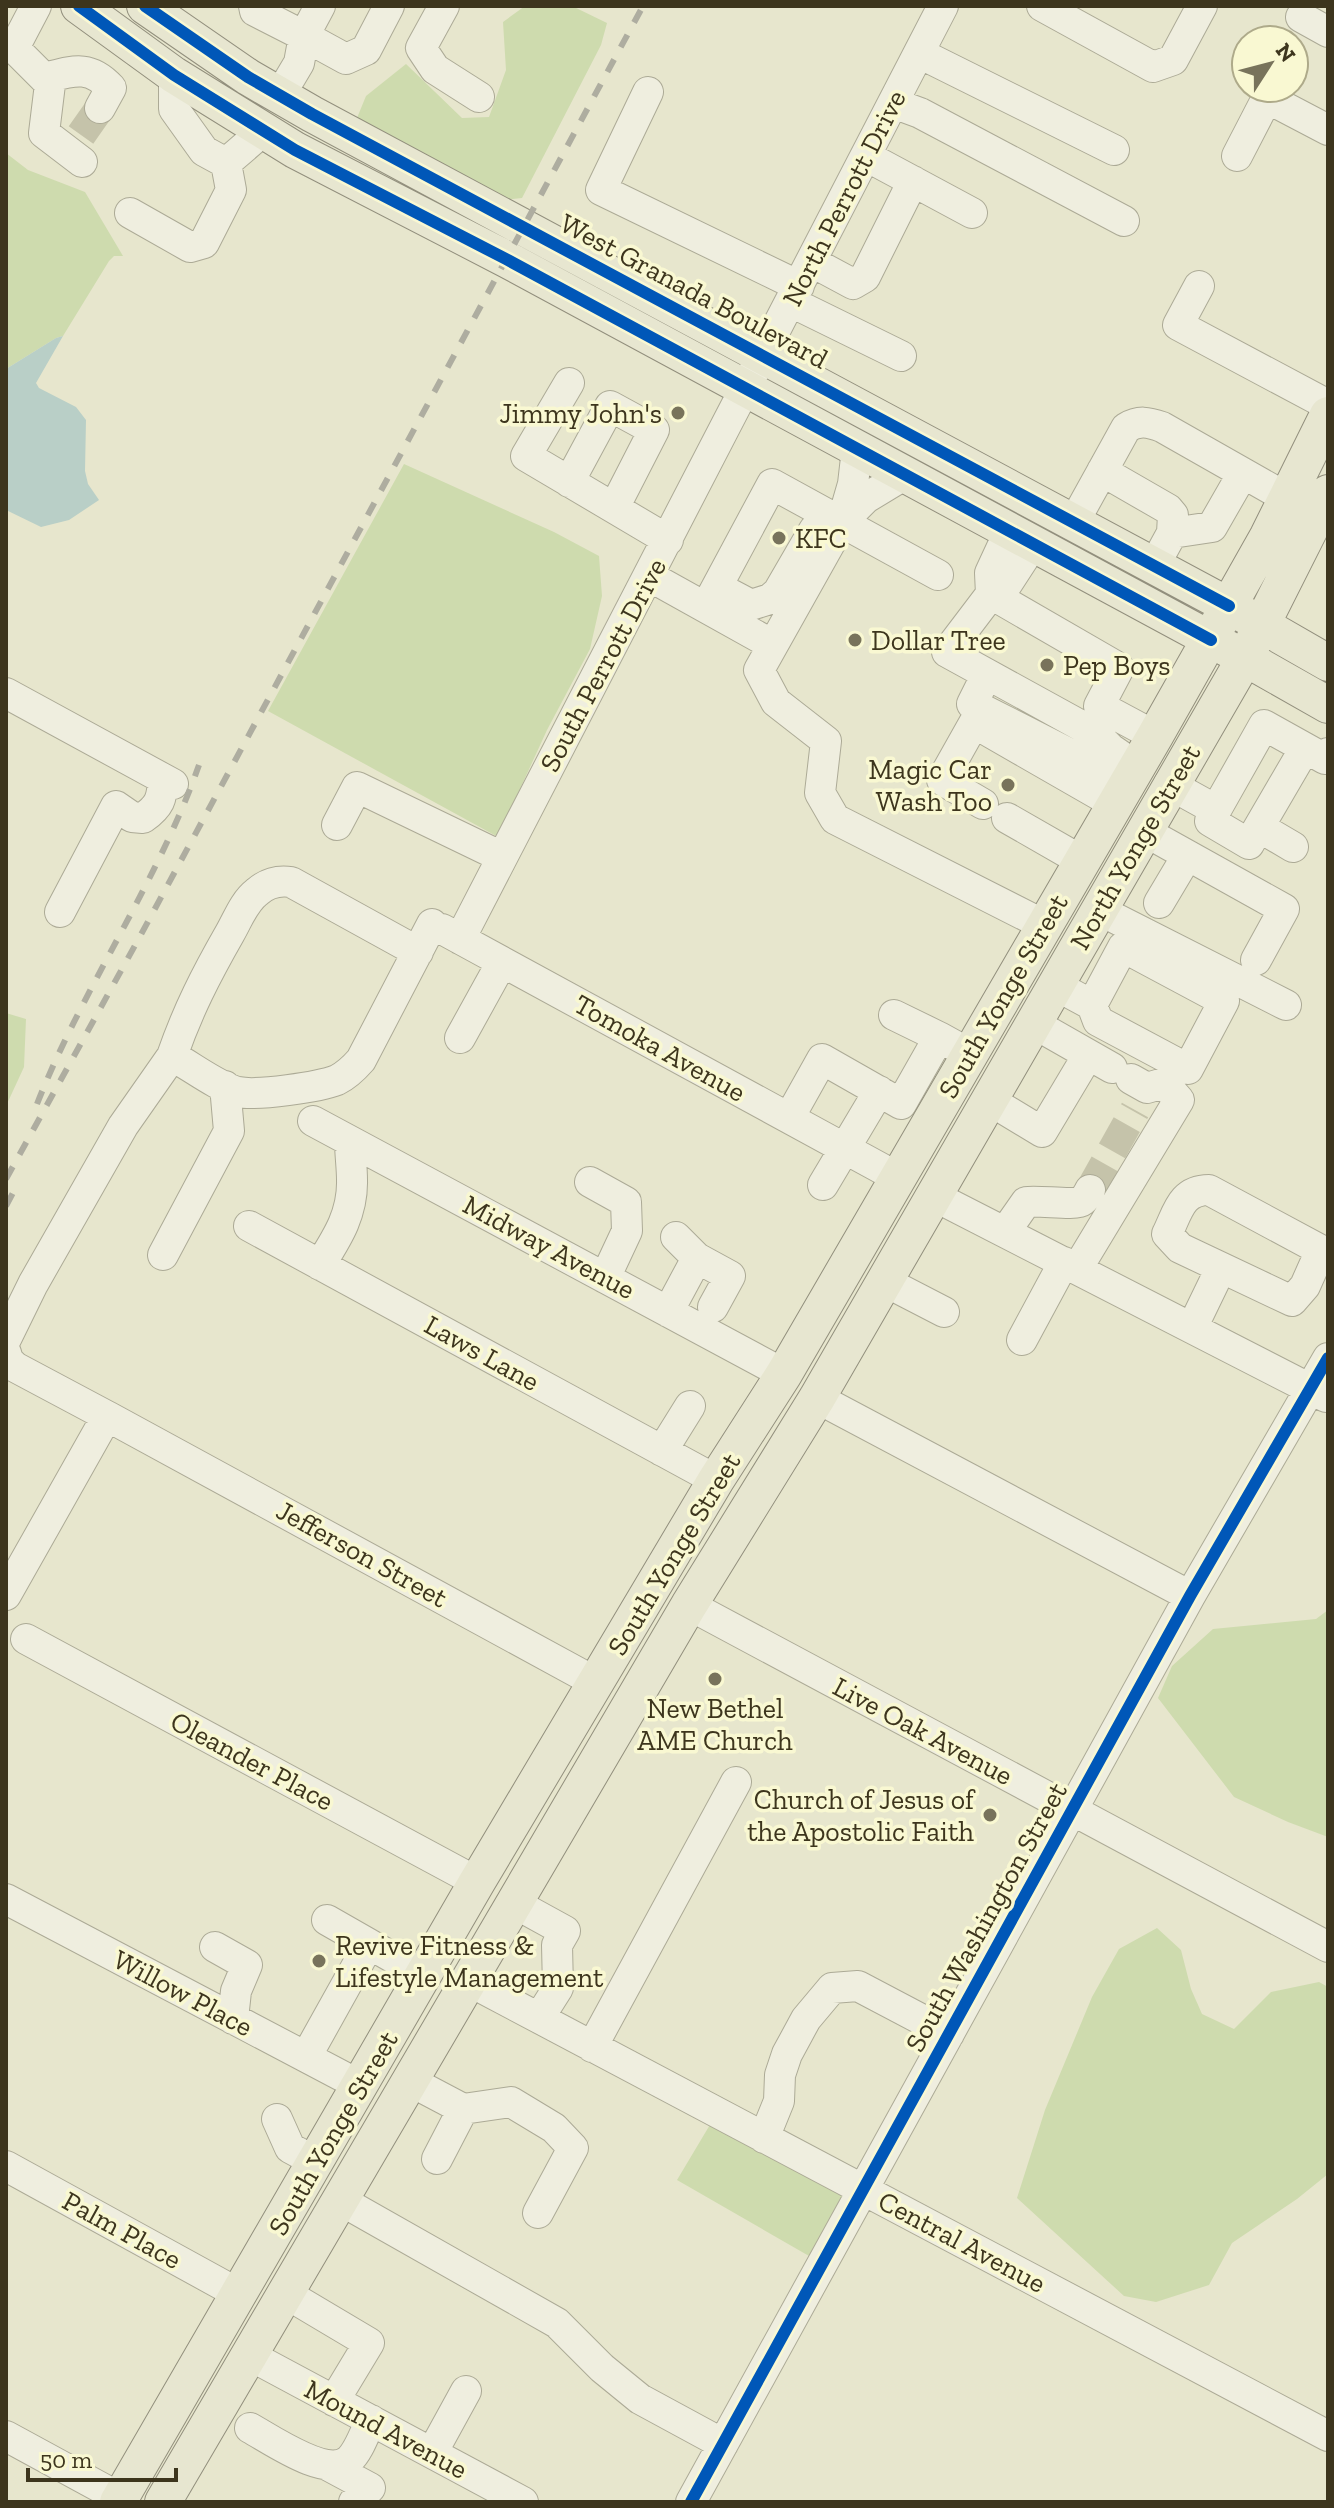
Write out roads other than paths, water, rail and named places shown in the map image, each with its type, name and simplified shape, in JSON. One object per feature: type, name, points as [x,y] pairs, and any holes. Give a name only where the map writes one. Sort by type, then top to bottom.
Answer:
[{"type":"main road","points":[[79,6],[174,75],[263,131],[506,259],[1328,705]]},
{"type":"main road","name":"West Granada Boulevard","points":[[145,6],[272,91],[371,146],[1261,623],[1328,663]]},
{"type":"main road","name":"North Yonge Street","points":[[934,1196],[1245,658],[1314,508],[1328,415]]},
{"type":"main road","name":"North Yonge Street","points":[[1229,606],[1314,508]]},
{"type":"main road","name":"South Yonge Street","points":[[120,2501],[473,1890],[716,1480],[784,1374],[897,1177],[903,1106],[954,1045],[1044,925],[1229,606]]},
{"type":"main road","points":[[847,1346],[846,1324],[903,1214],[903,1198],[897,1177]]},
{"type":"main road","name":"South Yonge Street","points":[[163,2502],[689,1605],[817,1398],[934,1196]]},
{"type":"main road","points":[[469,1981],[461,1946],[473,1890]]},
{"type":"street","points":[[36,6],[14,48],[50,84],[44,133],[77,150]]},
{"type":"street","points":[[254,6],[255,11],[302,41],[346,59],[366,50],[383,17],[421,48],[435,69],[479,97]]},
{"type":"street","points":[[272,91],[299,63],[302,41],[320,6]]},
{"type":"street","points":[[421,48],[444,6]]},
{"type":"street","name":"North Perrott Drive","points":[[746,390],[943,6]]},
{"type":"street","points":[[1054,9],[1153,67],[1173,60],[1202,6]]},
{"type":"street","points":[[1301,17],[1328,32]]},
{"type":"street","points":[[919,53],[1114,150]]},
{"type":"street","points":[[44,78],[79,70],[99,75],[111,88],[100,108]]},
{"type":"street","points":[[174,75],[174,109],[204,151],[226,163]]},
{"type":"street","points":[[648,92],[601,190],[801,283],[901,356]]},
{"type":"street","points":[[1237,156],[1267,98],[1328,130]]},
{"type":"street","points":[[893,103],[920,113],[1124,221]]},
{"type":"street","points":[[226,163],[263,131]]},
{"type":"street","points":[[353,181],[371,146]]},
{"type":"street","points":[[866,156],[972,213]]},
{"type":"street","points":[[130,213],[190,247],[204,243],[231,190],[226,163]]},
{"type":"street","points":[[801,283],[853,284],[865,277],[913,181]]},
{"type":"street","points":[[1199,286],[1178,325],[1328,405]]},
{"type":"street","points":[[569,383],[526,456],[668,540]]},
{"type":"street","name":"South Perrott Drive","points":[[460,939],[746,390]]},
{"type":"street","points":[[569,482],[610,406],[654,430],[614,508]]},
{"type":"street","points":[[1074,522],[1126,428],[1140,422],[1148,422],[1314,508]]},
{"type":"street","points":[[649,576],[711,597],[751,605],[770,599],[833,517],[853,484],[857,449]]},
{"type":"street","points":[[1102,471],[1168,509],[1174,522],[1172,533],[1154,566]]},
{"type":"street","points":[[1172,533],[1212,527],[1243,473]]},
{"type":"street","points":[[904,475],[833,517],[759,670],[776,702],[826,741],[820,793],[835,819],[1044,925]]},
{"type":"street","points":[[711,597],[772,484],[938,575]]},
{"type":"street","points":[[1021,538],[990,573],[991,594],[947,652],[1096,734],[1111,749],[1126,785]]},
{"type":"street","points":[[991,594],[1119,668],[1099,706],[1155,736]]},
{"type":"street","points":[[711,597],[773,645]]},
{"type":"street","points":[[6,693],[168,781],[157,808],[143,818],[132,817],[116,806]]},
{"type":"street","points":[[1082,861],[942,780],[974,723],[1126,785]]},
{"type":"street","points":[[1264,725],[1316,750],[1249,844],[1210,821],[1264,725]]},
{"type":"street","points":[[60,912],[116,806],[117,781],[129,760]]},
{"type":"street","points":[[1170,784],[1216,810]]},
{"type":"street","points":[[337,825],[357,787],[502,857]]},
{"type":"street","points":[[1259,827],[1293,847]]},
{"type":"street","points":[[1144,831],[1284,909],[1256,960]]},
{"type":"street","points":[[1159,903],[1187,856]]},
{"type":"street","points":[[6,1339],[33,1284],[123,1126],[172,1056],[198,989],[247,902],[265,886],[280,881],[291,882],[418,952],[361,1060],[338,1079],[315,1086],[250,1094],[235,1091],[172,1056]]},
{"type":"street","points":[[1055,985],[1092,1005],[1098,1021],[1188,1069],[1224,1001],[1184,966],[1099,910]]},
{"type":"street","name":"Tomoka Avenue","points":[[418,952],[428,922],[897,1177]]},
{"type":"street","points":[[1092,1005],[1123,947],[1184,966],[1286,1005]]},
{"type":"street","points":[[460,1038],[502,962]]},
{"type":"street","points":[[894,1015],[954,1045]]},
{"type":"street","points":[[1022,1340],[1179,1100],[1164,1083],[1123,1080],[1033,1023]]},
{"type":"street","points":[[789,1118],[822,1059],[903,1106],[844,1149],[823,1185]]},
{"type":"street","points":[[989,1100],[1042,1132],[1123,1080]]},
{"type":"street","points":[[163,1255],[229,1131],[225,1086]]},
{"type":"street","name":"Midway Avenue","points":[[313,1121],[784,1374]]},
{"type":"street","points":[[320,1265],[344,1225],[351,1204],[350,1141]]},
{"type":"street","points":[[590,1182],[626,1202],[627,1231],[605,1278]]},
{"type":"street","points":[[1005,1232],[1026,1202],[1040,1200],[1073,1205],[1082,1201],[1090,1190]]},
{"type":"street","points":[[1196,1190],[1209,1190],[1325,1252],[1305,1286],[1292,1301],[1180,1248],[1167,1234],[1185,1198],[1196,1190]]},
{"type":"street","points":[[934,1196],[1320,1394]]},
{"type":"street","name":"Laws Lane","points":[[249,1226],[716,1480]]},
{"type":"street","points":[[668,1312],[686,1248],[730,1276],[713,1307]]},
{"type":"street","points":[[1192,1328],[1221,1268]]},
{"type":"street","points":[[884,1281],[944,1312]]},
{"type":"street","name":"Jefferson Street","points":[[6,1353],[15,1367],[597,1683]]},
{"type":"street","name":"South Washington Street","points":[[691,2502],[1190,1596],[1320,1394],[1328,1358]]},
{"type":"street","points":[[817,1398],[1190,1596]]},
{"type":"street","points":[[662,1451],[690,1406]]},
{"type":"street","points":[[6,1595],[117,1420]]},
{"type":"street","name":"Live Oak Avenue","points":[[689,1605],[1328,1947]]},
{"type":"street","name":"Oleander Place","points":[[26,1639],[473,1890]]},
{"type":"street","points":[[592,2047],[736,1782]]},
{"type":"street","name":"Willow Place","points":[[6,1899],[361,2086]]},
{"type":"street","points":[[514,1903],[565,1931],[557,1945],[558,1988],[539,2018]]},
{"type":"street","points":[[327,1920],[424,1975]]},
{"type":"street","points":[[306,2057],[369,1944]]},
{"type":"street","points":[[215,1947],[247,1965],[236,1991],[233,2019]]},
{"type":"street","name":"Central Avenue","points":[[469,1981],[1328,2436]]},
{"type":"street","points":[[764,2138],[777,2110],[780,2075],[787,2054],[806,2019],[832,1988],[858,1986],[949,2034]]},
{"type":"street","points":[[410,2081],[463,2109],[511,2102],[554,2128],[573,2148],[538,2213]]},
{"type":"street","points":[[437,2159],[463,2109]]},
{"type":"street","points":[[277,2119],[290,2148],[316,2162]]},
{"type":"street","name":"Palm Place","points":[[6,2166],[239,2294]]},
{"type":"street","points":[[340,2200],[557,2323],[602,2368],[640,2399],[723,2444]]},
{"type":"street","points":[[285,2293],[369,2343],[334,2401]]},
{"type":"street","name":"Mound Avenue","points":[[249,2355],[523,2502]]},
{"type":"street","points":[[432,2453],[466,2391]]},
{"type":"street","points":[[250,2428],[322,2466],[340,2466],[352,2458],[371,2420]]},
{"type":"street","points":[[6,2436],[120,2501]]},
{"type":"street","points":[[329,2466],[370,2488],[354,2502]]},
{"type":"water","points":[[63,336],[36,383],[39,388],[76,407],[86,420],[85,471],[88,484],[99,500],[69,520],[41,527],[6,510],[6,369]]},
{"type":"tunnel","points":[[81,135],[100,108]]},
{"type":"tunnel","points":[[1090,1190],[1135,1110]]},
{"type":"railway","points":[[6,1179],[643,6]]},
{"type":"railway","points":[[37,1104],[76,1018],[162,852],[199,765]]},
{"type":"railway","points":[[6,1206],[15,1189]]},
{"type":"place","name":"Jimmy John's","points":[[678,413]]},
{"type":"place","name":"KFC","points":[[779,538]]},
{"type":"place","name":"Dollar Tree","points":[[855,640]]},
{"type":"place","name":"Pep Boys","points":[[1047,665]]},
{"type":"place","name":"Magic Car Wash Too","points":[[1008,785]]},
{"type":"place","name":"New Bethel AME Church","points":[[715,1679]]},
{"type":"place","name":"Church of Jesus of the Apostolic Faith","points":[[990,1815]]},
{"type":"place","name":"Revive Fitness & Lifestyle Management","points":[[319,1961]]}]
